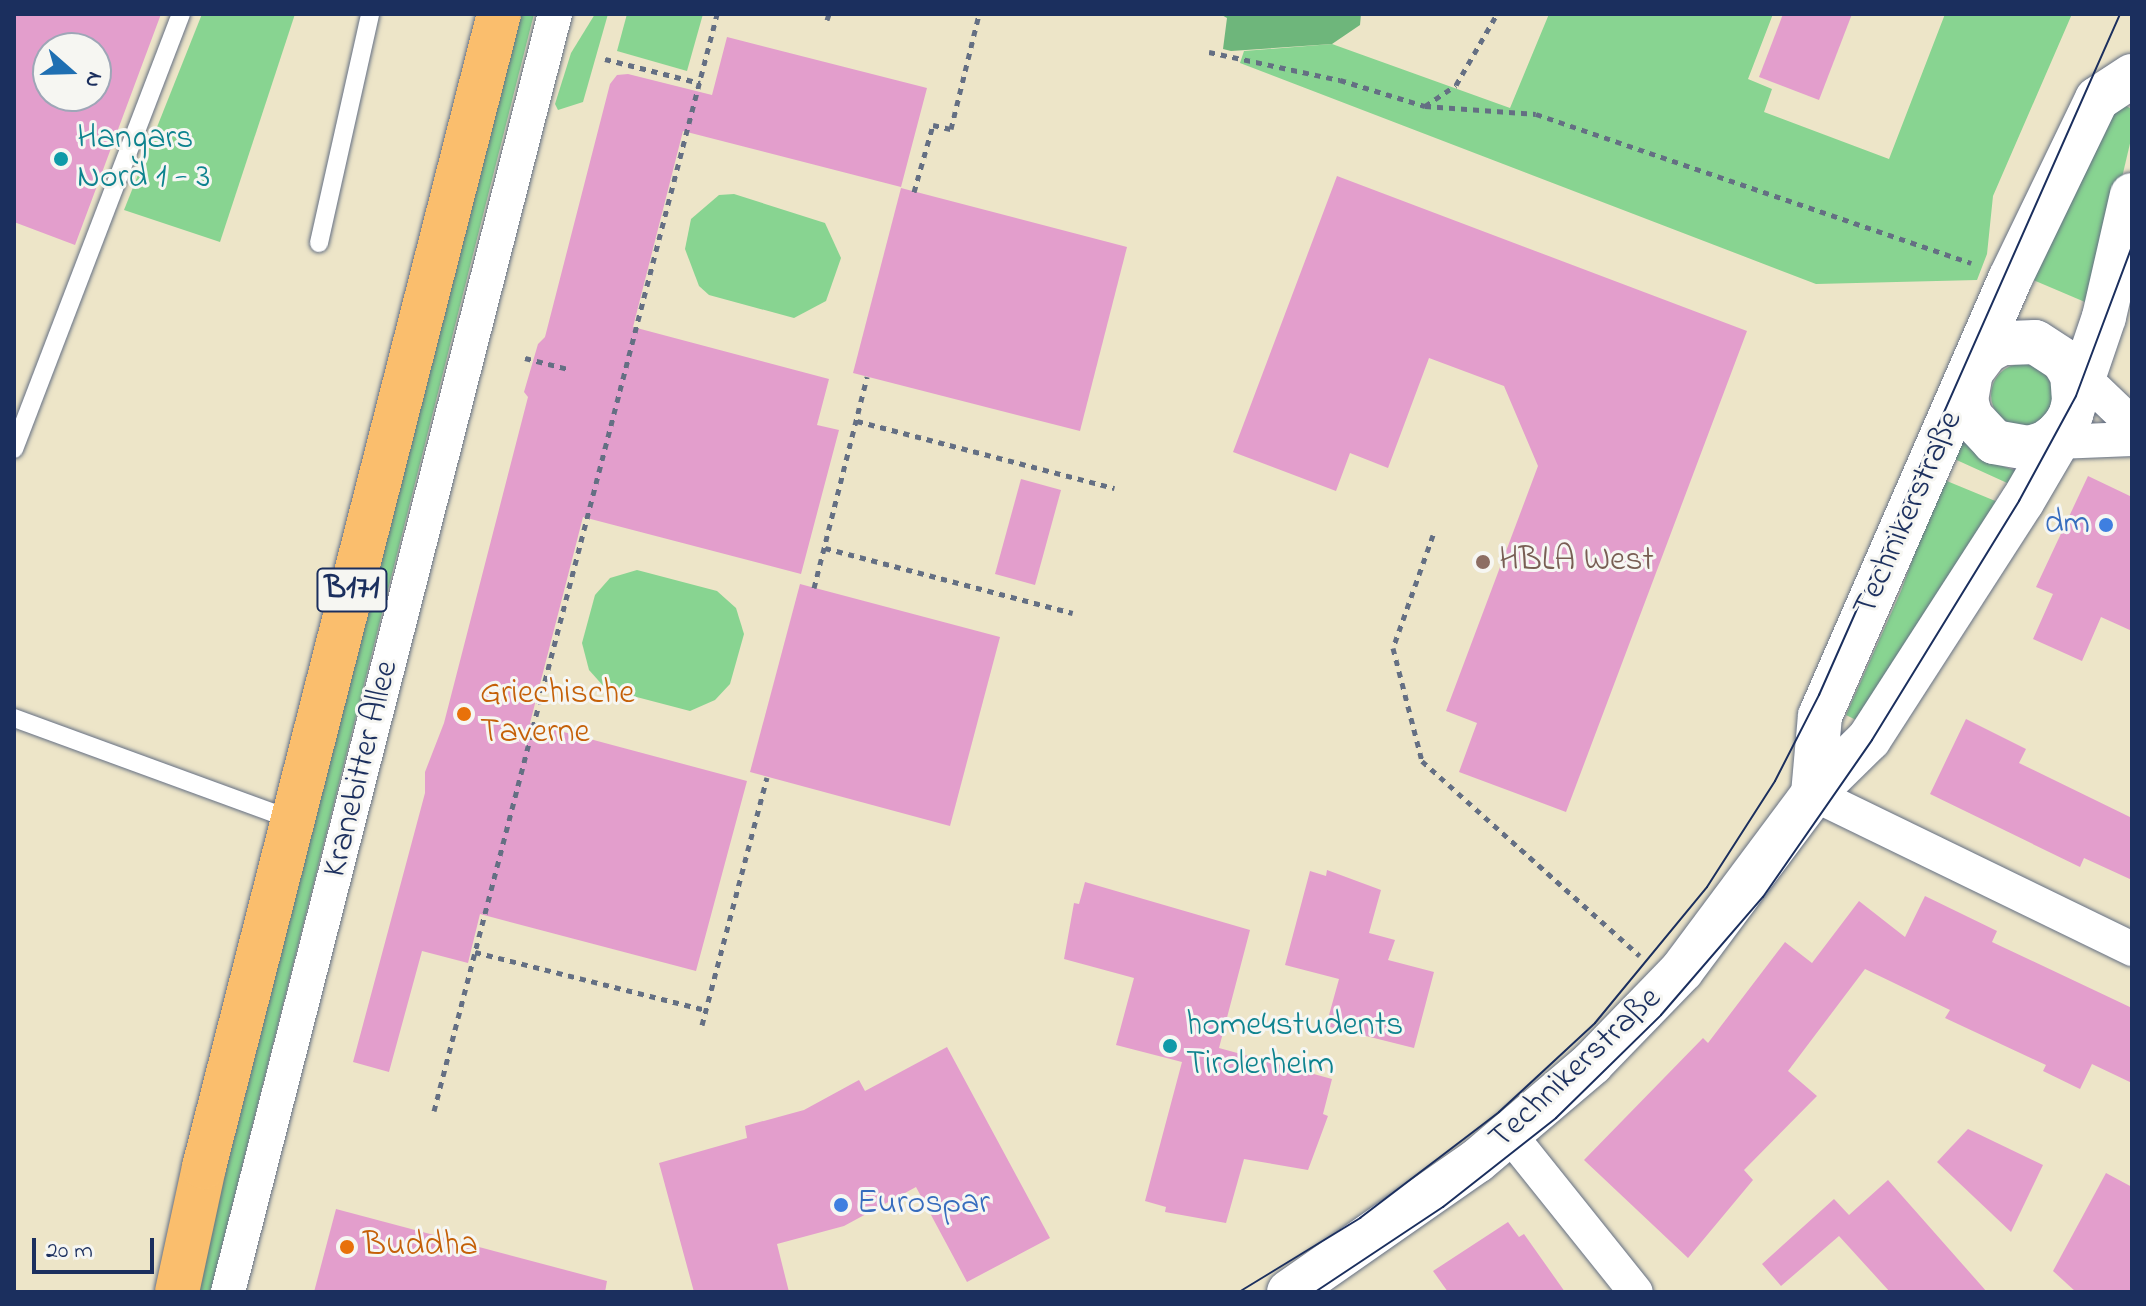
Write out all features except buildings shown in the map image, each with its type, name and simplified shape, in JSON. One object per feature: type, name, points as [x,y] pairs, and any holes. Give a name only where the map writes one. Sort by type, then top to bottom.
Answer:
[{"type":"main road","name":"Kranebitter Allee","points":[[177,1292],[190,1227],[499,14]]},
{"type":"main road","name":"Kranebitter Allee","points":[[159,1292],[190,1227]]},
{"type":"street","name":"Kranebitter Allee","points":[[228,1292],[555,14]]},
{"type":"street","name":"Technikerstraße","points":[[1813,794],[1820,716],[2010,279],[2097,99],[2132,76]]},
{"type":"street","name":"Technikerstraße","points":[[1289,1292],[1510,1135],[1592,1063],[1676,975],[1813,794],[1869,739],[2064,407],[2104,317],[2126,242],[2132,195]]},
{"type":"street","name":"Technikerstraße","points":[[2019,340],[2043,345],[2064,407],[2011,447],[1981,431],[1966,400],[1971,372],[1987,351],[2019,340]]},
{"type":"street","points":[[2064,407],[2132,424]]},
{"type":"street","points":[[2064,407],[2132,439]]},
{"type":"street","points":[[1813,794],[2132,949]]},
{"type":"street","points":[[1510,1135],[1636,1292]]},
{"type":"lane","points":[[14,449],[181,14]]},
{"type":"lane","points":[[319,243],[370,14]]},
{"type":"lane","name":"Kranebitter Allee","points":[[14,718],[293,820]]},
{"type":"path","points":[[434,1111],[717,14]]},
{"type":"path","points":[[914,192],[933,125],[951,129],[979,14]]},
{"type":"path","points":[[1425,106],[1456,85],[1497,14]]},
{"type":"path","points":[[1209,52],[1340,80],[1425,106],[1536,114],[1982,267]]},
{"type":"path","points":[[605,59],[700,83]]},
{"type":"path","points":[[525,358],[568,369]]},
{"type":"path","points":[[814,588],[867,377]]},
{"type":"path","points":[[857,421],[1114,488]]},
{"type":"path","points":[[1433,535],[1393,648],[1422,761],[1648,963],[1676,975]]},
{"type":"path","points":[[825,548],[1073,613]]},
{"type":"path","points":[[702,1025],[767,777]]},
{"type":"path","points":[[475,952],[706,1010]]},
{"type":"green space","points":[[202,14],[295,14],[220,242],[124,210]]},
{"type":"green space","points":[[520,14],[534,14],[210,1292],[195,1292]]},
{"type":"green space","points":[[595,14],[608,14],[583,102],[558,110],[555,104],[571,53]]},
{"type":"green space","points":[[627,14],[703,14],[687,71],[617,51]]},
{"type":"green space","points":[[1220,14],[1361,14],[1360,25],[1332,44],[1231,51],[1223,49],[1227,18]]},
{"type":"green space","points":[[1549,14],[1773,14],[1748,79],[1772,89],[1764,112],[1889,159],[1945,14],[2072,14],[1993,196],[1987,254],[1977,280],[1816,284],[1240,63],[1244,51],[1332,44],[1510,108]]},
{"type":"green space","points":[[2124,105],[2132,109],[2132,135],[2092,305],[2031,279],[2113,114]]},
{"type":"green space","points":[[734,194],[825,223],[841,258],[826,301],[794,318],[709,295],[699,286],[685,249],[691,219],[719,195]]},
{"type":"green space","points":[[2022,364],[2034,366],[2044,373],[2051,383],[2051,407],[2044,417],[2034,424],[2022,426],[2010,424],[2000,417],[1993,407],[1991,395],[1993,383],[2000,373],[2010,366]]},
{"type":"green space","points":[[1961,430],[1987,461],[2023,473],[2016,487],[1950,457]]},
{"type":"green space","points":[[1942,479],[2005,505],[1866,725],[1846,715],[1901,591]]},
{"type":"green space","points":[[637,570],[717,591],[736,608],[744,634],[730,684],[715,700],[690,711],[606,689],[589,670],[582,643],[595,595],[610,578]]},
{"type":"tram line","points":[[1239,1292],[1360,1218],[1499,1112],[1595,1023],[1707,887],[1775,781],[1819,695],[2120,14]]},
{"type":"tram line","points":[[1315,1292],[1443,1207],[1556,1118],[1661,1015],[1763,897],[1872,740],[2019,501],[2076,396],[2132,246]]},
{"type":"place","name":"Hangars Nord 1 - 3","points":[[61,159]]},
{"type":"place","name":"dm","points":[[2106,525]]},
{"type":"place","name":"HBLA West","points":[[1483,562]]},
{"type":"place","name":"Griechische Taverne","points":[[464,714]]},
{"type":"place","name":"home4students Tirolerheim","points":[[1170,1046]]},
{"type":"place","name":"Eurospar","points":[[841,1205]]},
{"type":"place","name":"Buddha","points":[[347,1247]]}]
